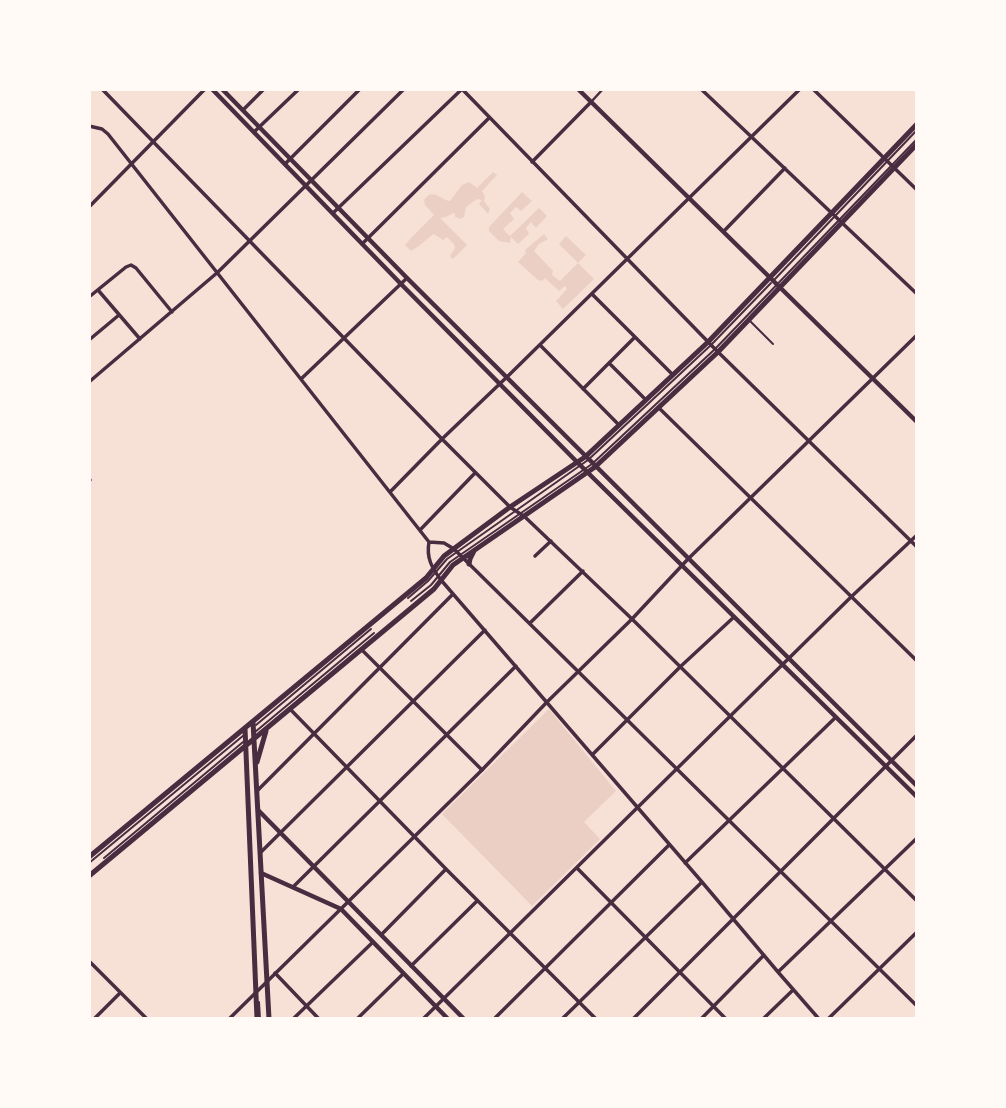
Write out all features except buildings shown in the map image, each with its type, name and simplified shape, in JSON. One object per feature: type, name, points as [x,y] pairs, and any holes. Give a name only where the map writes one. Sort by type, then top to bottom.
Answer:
[{"type":"main road","points":[[212,89],[582,468],[917,797]]},
{"type":"main road","points":[[222,89],[590,462],[917,786]]},
{"type":"main road","points":[[578,89],[917,422]]},
{"type":"main road","points":[[89,876],[426,578],[453,565],[458,554],[582,468],[659,408],[748,320],[774,283],[917,124]]},
{"type":"main road","points":[[469,564],[474,551],[518,512],[590,462],[619,425],[841,221],[917,142]]},
{"type":"main road","points":[[89,857],[250,735],[267,729],[434,589],[444,556],[474,551]]},
{"type":"main road","points":[[256,768],[267,729]]},
{"type":"main road","points":[[250,735],[256,768],[269,1019]]},
{"type":"main road","points":[[250,735],[258,1019]]},
{"type":"main road","points":[[258,810],[464,1019]]},
{"type":"main road","points":[[261,873],[341,909],[448,1019]]},
{"type":"street","points":[[102,89],[442,439],[583,571],[917,901]]},
{"type":"street","points":[[89,207],[205,89]]},
{"type":"street","points":[[237,115],[264,89]]},
{"type":"street","points":[[254,132],[299,89]]},
{"type":"street","points":[[285,164],[360,89]]},
{"type":"street","points":[[89,382],[218,272],[404,89]]},
{"type":"street","points":[[332,212],[462,89],[716,350],[917,547]]},
{"type":"street","points":[[532,162],[603,89]]},
{"type":"street","points":[[701,89],[917,294]]},
{"type":"street","points":[[390,492],[800,89]]},
{"type":"street","points":[[813,89],[917,190]]},
{"type":"street","points":[[362,244],[489,118]]},
{"type":"street","points":[[89,126],[102,129],[108,134],[421,529],[429,542],[428,554],[437,575],[820,1019]]},
{"type":"street","points":[[724,231],[785,168]]},
{"type":"street","points":[[89,298],[131,265],[172,312]]},
{"type":"street","points":[[301,379],[407,278]]},
{"type":"street","points":[[912,289],[917,284]]},
{"type":"street","points":[[98,290],[140,339]]},
{"type":"street","points":[[592,294],[673,375]]},
{"type":"street","points":[[89,340],[119,315]]},
{"type":"street","points":[[229,1019],[482,770],[688,559],[917,335]]},
{"type":"street","points":[[583,389],[635,337]]},
{"type":"street","points":[[540,345],[619,425]]},
{"type":"street","points":[[609,363],[646,400]]},
{"type":"street","points":[[659,408],[917,661]]},
{"type":"street","points":[[421,529],[476,472]]},
{"type":"street","points":[[423,1019],[917,535]]},
{"type":"street","points":[[535,556],[551,541]]},
{"type":"street","points":[[429,542],[444,543],[469,564],[917,1006]]},
{"type":"street","points":[[530,623],[583,571]]},
{"type":"street","points":[[257,791],[454,594]]},
{"type":"street","points":[[592,755],[734,617]]},
{"type":"street","points":[[260,853],[485,630]]},
{"type":"street","points":[[361,650],[482,770]]},
{"type":"street","points":[[293,887],[516,666]]},
{"type":"street","points":[[290,709],[596,1019]]},
{"type":"street","points":[[685,863],[836,718]]},
{"type":"street","points":[[633,1019],[917,735]]},
{"type":"street","points":[[778,972],[917,838]]},
{"type":"street","points":[[494,1019],[669,844]]},
{"type":"street","points":[[577,867],[726,1019]]},
{"type":"street","points":[[380,935],[446,869]]},
{"type":"street","points":[[562,1019],[702,882]]},
{"type":"street","points":[[411,966],[478,900]]},
{"type":"street","points":[[828,1019],[917,932]]},
{"type":"street","points":[[293,1019],[373,942]]},
{"type":"street","points":[[701,1019],[764,955]]},
{"type":"street","points":[[89,961],[146,1019]]},
{"type":"street","points":[[357,1019],[404,973]]},
{"type":"street","points":[[275,974],[319,1019]]},
{"type":"street","points":[[763,1019],[793,990]]},
{"type":"street","points":[[94,1019],[120,992]]},
{"type":"lane","points":[[886,159],[917,130]]},
{"type":"lane","points":[[590,462],[716,350],[774,283]]},
{"type":"lane","points":[[748,320],[773,344]]},
{"type":"lane","points":[[590,462],[710,343]]},
{"type":"lane","points":[[458,554],[518,512]]},
{"type":"lane","points":[[408,598],[437,575]]},
{"type":"lane","points":[[411,601],[431,586],[437,575]]},
{"type":"lane","points":[[89,863],[250,735],[371,629]]},
{"type":"lane","points":[[104,858],[374,633]]},
{"type":"lane","points":[[250,735],[266,982]]},
{"type":"shaded area","points":[[493,172],[497,175],[482,191],[484,201],[490,209],[488,214],[479,204],[482,200],[477,199],[466,207],[464,217],[460,219],[453,213],[440,218],[467,245],[454,258],[450,256],[455,248],[454,244],[447,237],[443,240],[434,234],[411,251],[405,245],[434,215],[425,205],[427,196],[434,194],[450,201],[462,185],[469,182],[477,188]]},
{"type":"shaded area","points":[[522,192],[532,201],[521,211],[516,207],[510,213],[514,219],[503,229],[510,236],[539,208],[547,216],[536,228],[531,222],[526,228],[529,234],[518,244],[511,237],[510,243],[499,241],[489,231],[489,227]]},
{"type":"shaded area","points":[[544,234],[548,239],[534,251],[553,271],[552,275],[560,281],[578,263],[594,279],[563,309],[556,301],[567,289],[565,286],[559,291],[545,278],[538,280],[518,262],[526,253],[525,250]]},
{"type":"shaded area","points":[[566,236],[586,255],[578,263],[559,244]]},
{"type":"shaded area","points":[[549,709],[616,791],[584,822],[600,839],[532,906],[442,814]]}]
